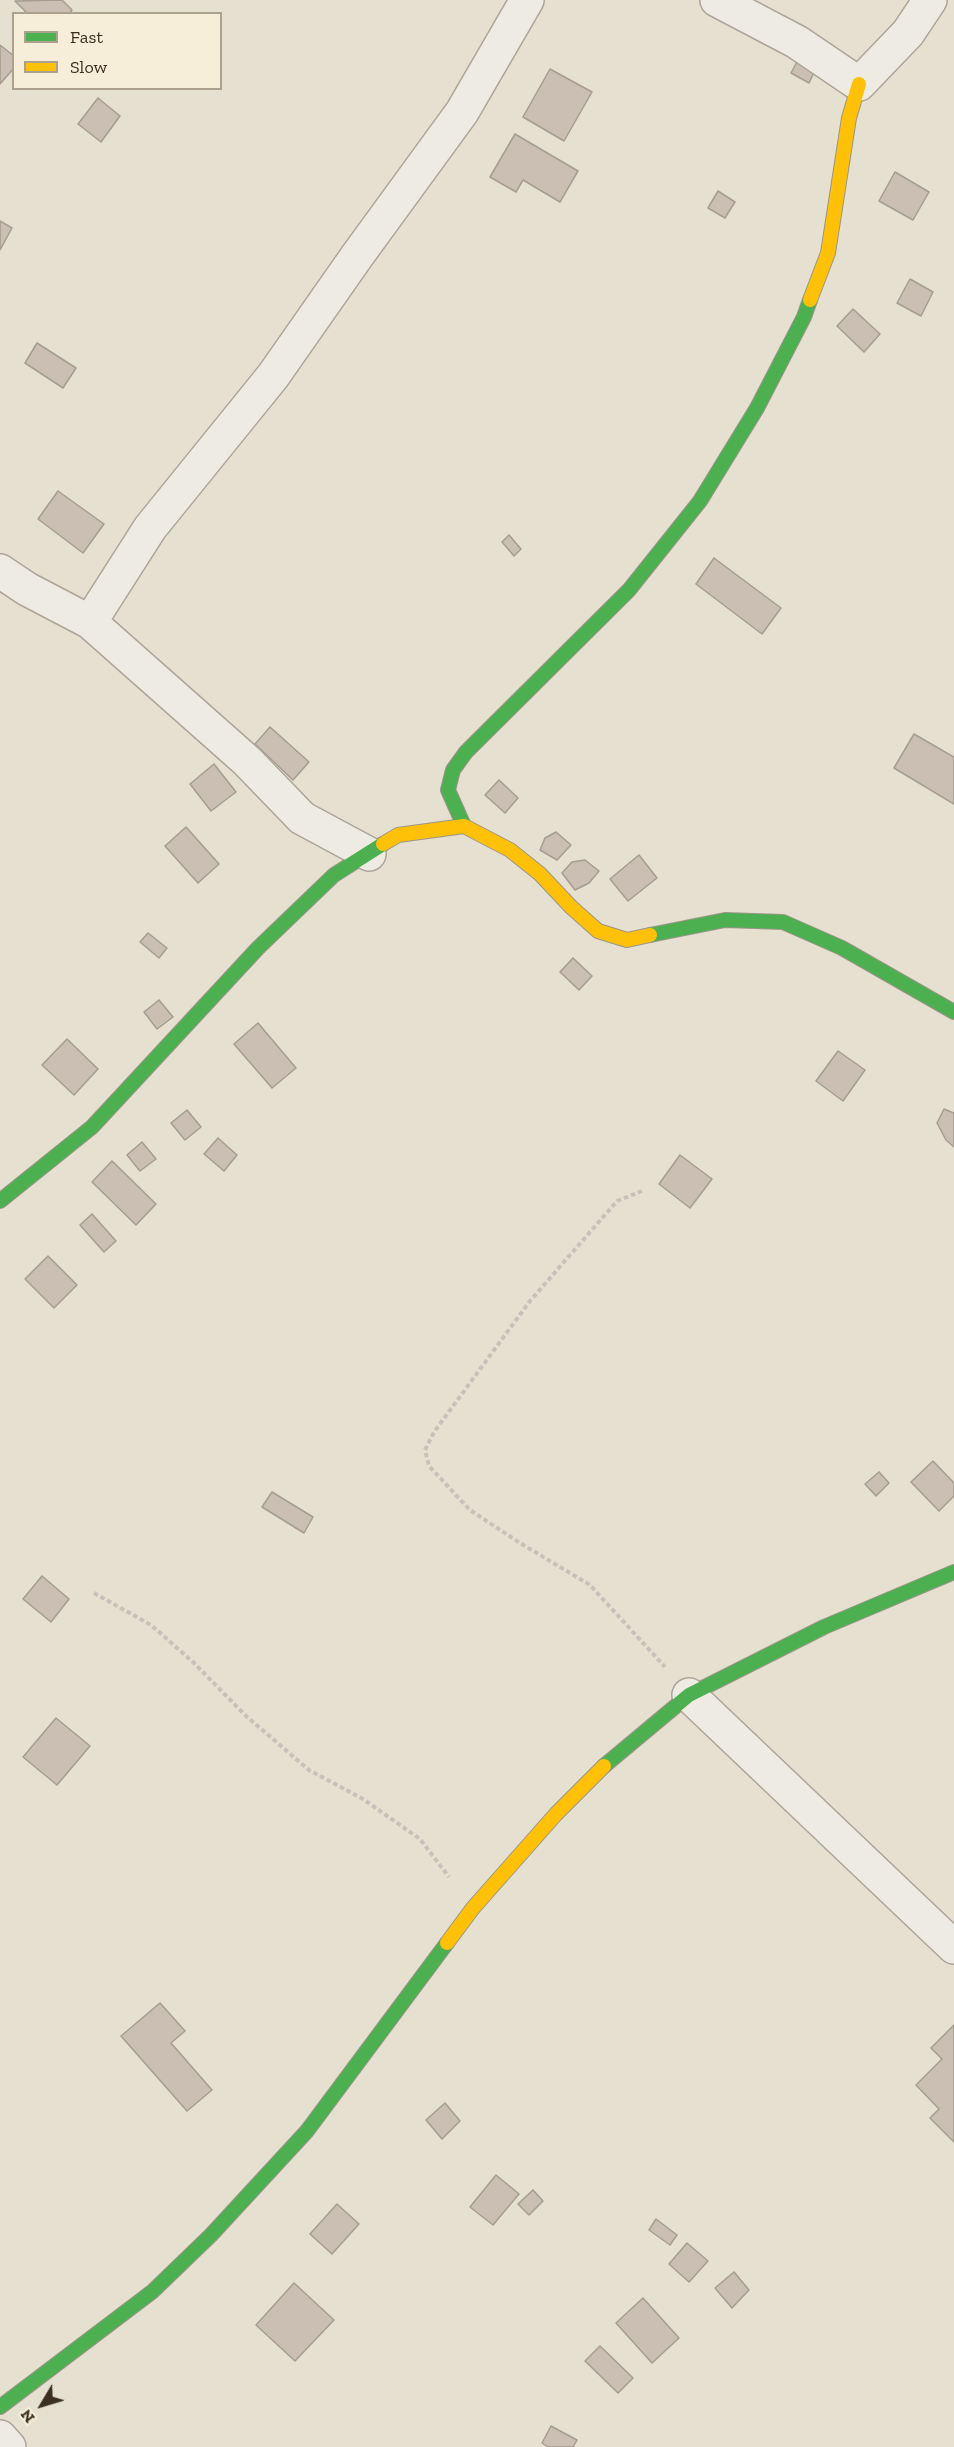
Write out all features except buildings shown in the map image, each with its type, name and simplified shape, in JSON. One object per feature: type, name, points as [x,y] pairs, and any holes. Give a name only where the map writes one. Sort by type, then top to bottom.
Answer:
[{"type":"street","points":[[90,622],[150,528],[273,376],[357,255],[462,112],[527,0]]},
{"type":"street","points":[[717,0],[797,42],[859,84]]},
{"type":"street","points":[[464,826],[448,790],[453,770],[466,752],[629,590],[700,501],[757,408],[804,317],[819,282],[828,253],[849,118],[859,84],[908,33],[930,0]]},
{"type":"street","points":[[0,571],[27,589],[90,622],[247,761],[302,818],[369,854]]},
{"type":"street","points":[[0,1201],[92,1127],[258,948],[334,875],[398,835],[464,826],[518,856],[540,874],[571,908],[598,931],[627,940],[726,920],[783,922],[842,948],[954,1012]]},
{"type":"street","points":[[0,2407],[153,2291],[211,2235],[307,2131],[473,1908],[556,1814],[606,1764],[689,1695],[824,1627],[954,1572]]},
{"type":"street","points":[[689,1695],[954,1947]]},
{"type":"street","points":[[0,2437],[9,2447]]},
{"type":"path","points":[[642,1191],[617,1201],[530,1301],[434,1432],[425,1450],[429,1466],[470,1509],[520,1543],[591,1585],[689,1695]]},
{"type":"path","points":[[94,1593],[151,1625],[193,1662],[246,1716],[309,1770],[363,1799],[420,1839],[473,1908]]},
{"type":"traffic: fast","points":[[464,826],[448,790],[453,770],[466,752],[629,590],[700,501],[757,408],[804,317],[810,300]]},
{"type":"traffic: fast","points":[[0,1201],[92,1127],[258,948],[334,875],[383,844]]},
{"type":"traffic: fast","points":[[650,935],[725,920],[783,922],[842,948],[954,1012]]},
{"type":"traffic: fast","points":[[604,1766],[689,1695],[824,1627],[954,1572]]},
{"type":"traffic: fast","points":[[0,2407],[153,2291],[211,2235],[307,2131],[447,1943]]},
{"type":"traffic: slow","points":[[810,300],[828,253],[849,118],[859,84]]},
{"type":"traffic: slow","points":[[383,844],[398,835],[464,826],[510,850],[540,874],[571,907],[598,931],[627,940],[650,935]]},
{"type":"traffic: slow","points":[[447,1943],[473,1908],[556,1814],[604,1766]]}]
